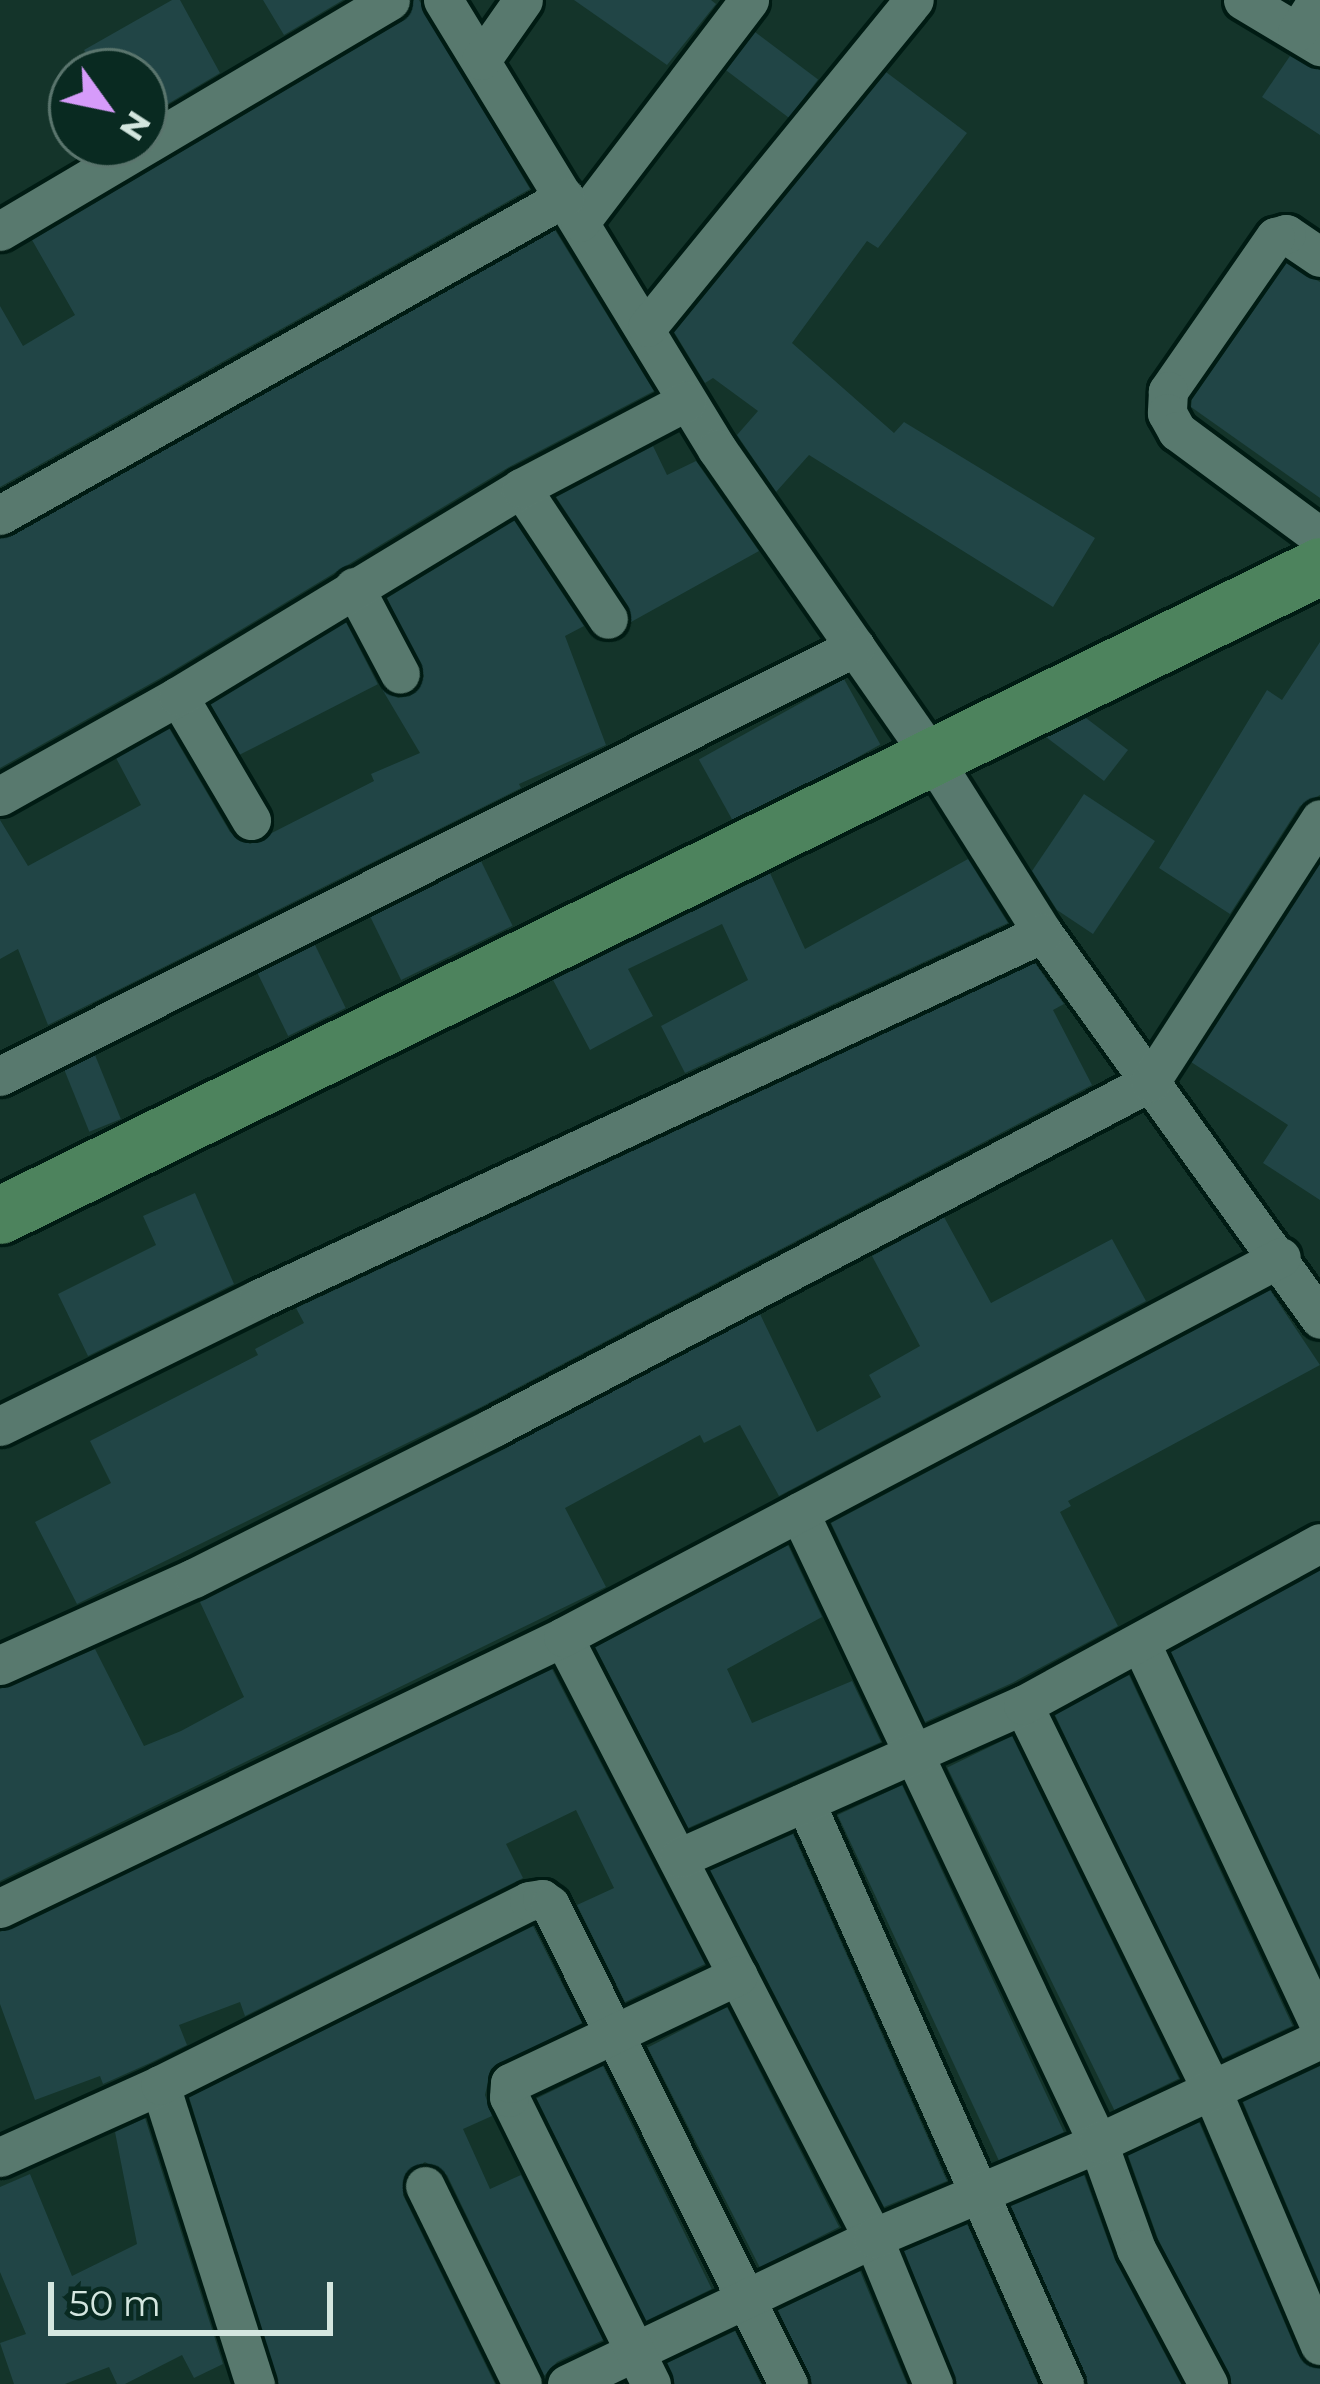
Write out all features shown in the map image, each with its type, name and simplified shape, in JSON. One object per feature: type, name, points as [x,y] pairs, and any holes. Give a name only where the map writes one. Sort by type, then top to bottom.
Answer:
[{"type":"street","points":[[0,231],[390,0]]},
{"type":"street","points":[[442,0],[647,327],[687,401],[932,756],[1043,933],[1315,1297]]},
{"type":"street","points":[[481,60],[523,0]]},
{"type":"street","points":[[0,515],[572,210],[749,0]]},
{"type":"street","points":[[647,327],[914,0]]},
{"type":"street","points":[[1243,0],[1312,26]]},
{"type":"street","points":[[1320,257],[1286,234],[1275,237],[1168,391],[1167,413],[1177,430],[1320,537]]},
{"type":"street","points":[[0,796],[178,696],[521,488],[687,401]]},
{"type":"street","points":[[521,488],[608,619]]},
{"type":"street","points":[[0,1215],[1320,566]]},
{"type":"street","points":[[355,587],[400,674]]},
{"type":"street","points":[[0,1076],[855,646]]},
{"type":"street","points":[[178,696],[251,820]]},
{"type":"street","points":[[0,1665],[194,1578],[492,1428],[1150,1082],[1320,819]]},
{"type":"street","points":[[0,1426],[258,1299],[1043,933]]},
{"type":"street","points":[[0,1908],[563,1637],[1281,1257]]},
{"type":"street","points":[[799,1512],[1098,2143],[1136,2249],[1208,2384]]},
{"type":"street","points":[[680,1858],[1023,1705],[1320,1543]]},
{"type":"street","points":[[563,1637],[873,2238],[932,2384]]},
{"type":"street","points":[[1141,1644],[1320,2026]]},
{"type":"street","points":[[1023,1705],[1212,2091],[1320,2345]]},
{"type":"street","points":[[805,1802],[1064,2384]]},
{"type":"street","points":[[0,2157],[160,2085],[537,1898],[550,1905],[788,2384]]},
{"type":"street","points":[[644,2368],[508,2090],[509,2083],[738,1975]]},
{"type":"street","points":[[567,2384],[644,2368],[747,2300],[873,2238],[1098,2143],[1320,2039]]},
{"type":"street","points":[[160,2085],[256,2384]]},
{"type":"street","points":[[425,2186],[522,2384]]},
{"type":"building","points":[[172,0],[180,0],[220,73],[168,104],[168,48],[88,48]]},
{"type":"building","points":[[263,0],[343,0],[284,35]]},
{"type":"building","points":[[414,0],[419,0],[530,189],[0,487],[0,306],[23,346],[75,315],[32,240],[154,168],[168,168],[168,160],[402,21]]},
{"type":"building","points":[[574,0],[711,0],[716,4],[667,65]]},
{"type":"building","points":[[755,32],[818,80],[789,118],[726,70]]},
{"type":"building","points":[[1290,56],[1320,70],[1320,135],[1262,97]]},
{"type":"building","points":[[886,72],[967,133],[878,248],[867,241],[792,343],[894,433],[904,422],[1095,538],[1053,607],[809,455],[776,492],[737,435],[758,411],[713,378],[705,383],[674,332]]},
{"type":"building","points":[[555,230],[654,391],[509,467],[166,675],[0,768],[0,539]]},
{"type":"building","points":[[1286,263],[1320,282],[1320,498],[1191,407]]},
{"type":"building","points":[[653,446],[667,475],[696,461],[759,551],[631,622],[628,606],[556,497]]},
{"type":"building","points":[[514,520],[584,626],[565,636],[606,745],[519,784],[521,788],[48,1025],[18,949],[0,959],[0,820],[28,866],[141,805],[116,758],[169,728],[230,832],[250,844],[374,781],[371,774],[420,753],[382,689],[398,698],[410,696],[424,676],[387,598]]},
{"type":"building","points":[[346,622],[378,684],[237,756],[205,694]]},
{"type":"building","points":[[1320,642],[1320,795],[1300,806],[1230,914],[1159,868],[1267,690],[1282,700]]},
{"type":"building","points":[[844,679],[880,745],[735,825],[699,759]]},
{"type":"building","points":[[1086,718],[1128,750],[1104,781],[1046,737]]},
{"type":"building","points":[[1084,794],[1155,841],[1093,934],[1057,910],[1032,871]]},
{"type":"building","points":[[968,859],[1008,923],[685,1073],[661,1026],[748,980],[722,924],[628,969],[653,1016],[590,1050],[553,980],[770,873],[805,949]]},
{"type":"building","points":[[481,861],[513,926],[401,980],[370,915]]},
{"type":"building","points":[[1320,863],[1320,1200],[1263,1163],[1288,1125],[1191,1062]]},
{"type":"building","points":[[315,945],[346,1008],[288,1036],[257,973]]},
{"type":"building","points":[[1035,963],[1064,1004],[1053,1010],[1092,1085],[481,1407],[77,1604],[35,1522],[111,1483],[90,1441],[258,1355],[255,1349],[304,1323],[296,1308]]},
{"type":"building","points":[[95,1055],[121,1119],[89,1132],[63,1068]]},
{"type":"building","points":[[195,1193],[234,1284],[88,1356],[58,1294],[156,1245],[143,1216]]},
{"type":"building","points":[[944,1217],[991,1303],[1112,1239],[1146,1301],[779,1496],[740,1425],[704,1443],[700,1435],[565,1508],[606,1587],[0,1881],[0,1689],[95,1649],[144,1746],[181,1731],[244,1697],[200,1602],[760,1314],[817,1432],[881,1397],[869,1375],[920,1346],[872,1256]]},
{"type":"building","points":[[1270,1290],[1320,1365],[1068,1501],[1071,1506],[1060,1512],[1118,1626],[1012,1683],[925,1722],[831,1523]]},
{"type":"building","points":[[788,1545],[822,1617],[727,1669],[752,1723],[852,1681],[881,1742],[688,1828],[595,1647]]},
{"type":"building","points":[[1320,1570],[1320,1969],[1171,1652]]},
{"type":"building","points":[[552,1669],[705,1964],[625,2002],[577,1905],[614,1888],[576,1810],[506,1844],[523,1878],[245,2016],[240,2002],[179,2025],[187,2045],[150,2063],[103,2084],[100,2076],[35,2100],[0,2004],[0,1932]]},
{"type":"building","points":[[1129,1675],[1293,2026],[1216,2061],[1053,1710]]},
{"type":"building","points":[[1012,1736],[1179,2078],[1114,2110],[947,1768]]},
{"type":"building","points":[[902,1785],[1064,2132],[1000,2162],[838,1815]]},
{"type":"building","points":[[793,1834],[947,2181],[884,2207],[710,1870]]},
{"type":"building","points":[[533,1926],[582,2023],[491,2069],[485,2095],[492,2116],[463,2129],[490,2189],[521,2175],[603,2340],[557,2362],[544,2376],[447,2175],[425,2162],[405,2174],[403,2195],[495,2384],[278,2384],[189,2097]]},
{"type":"building","points":[[727,2007],[839,2227],[760,2267],[648,2047]]},
{"type":"building","points":[[603,2066],[712,2289],[645,2321],[536,2098]]},
{"type":"building","points":[[1320,2066],[1320,2284],[1243,2102]]},
{"type":"building","points":[[145,2118],[223,2364],[194,2378],[182,2355],[125,2384],[117,2384],[109,2367],[65,2384],[14,2384],[0,2343],[26,2334],[0,2272],[0,2187],[30,2174],[72,2276],[137,2244],[115,2132]]},
{"type":"building","points":[[1199,2122],[1298,2354],[1320,2369],[1320,2384],[1232,2384],[1158,2239],[1128,2155]]},
{"type":"building","points":[[1084,2175],[1115,2260],[1181,2384],[1088,2384],[1011,2206]]},
{"type":"building","points":[[967,2224],[1038,2384],[957,2384],[904,2251]]},
{"type":"building","points":[[860,2271],[907,2384],[812,2384],[778,2310]]},
{"type":"building","points":[[735,2331],[761,2384],[675,2384],[667,2363]]}]
